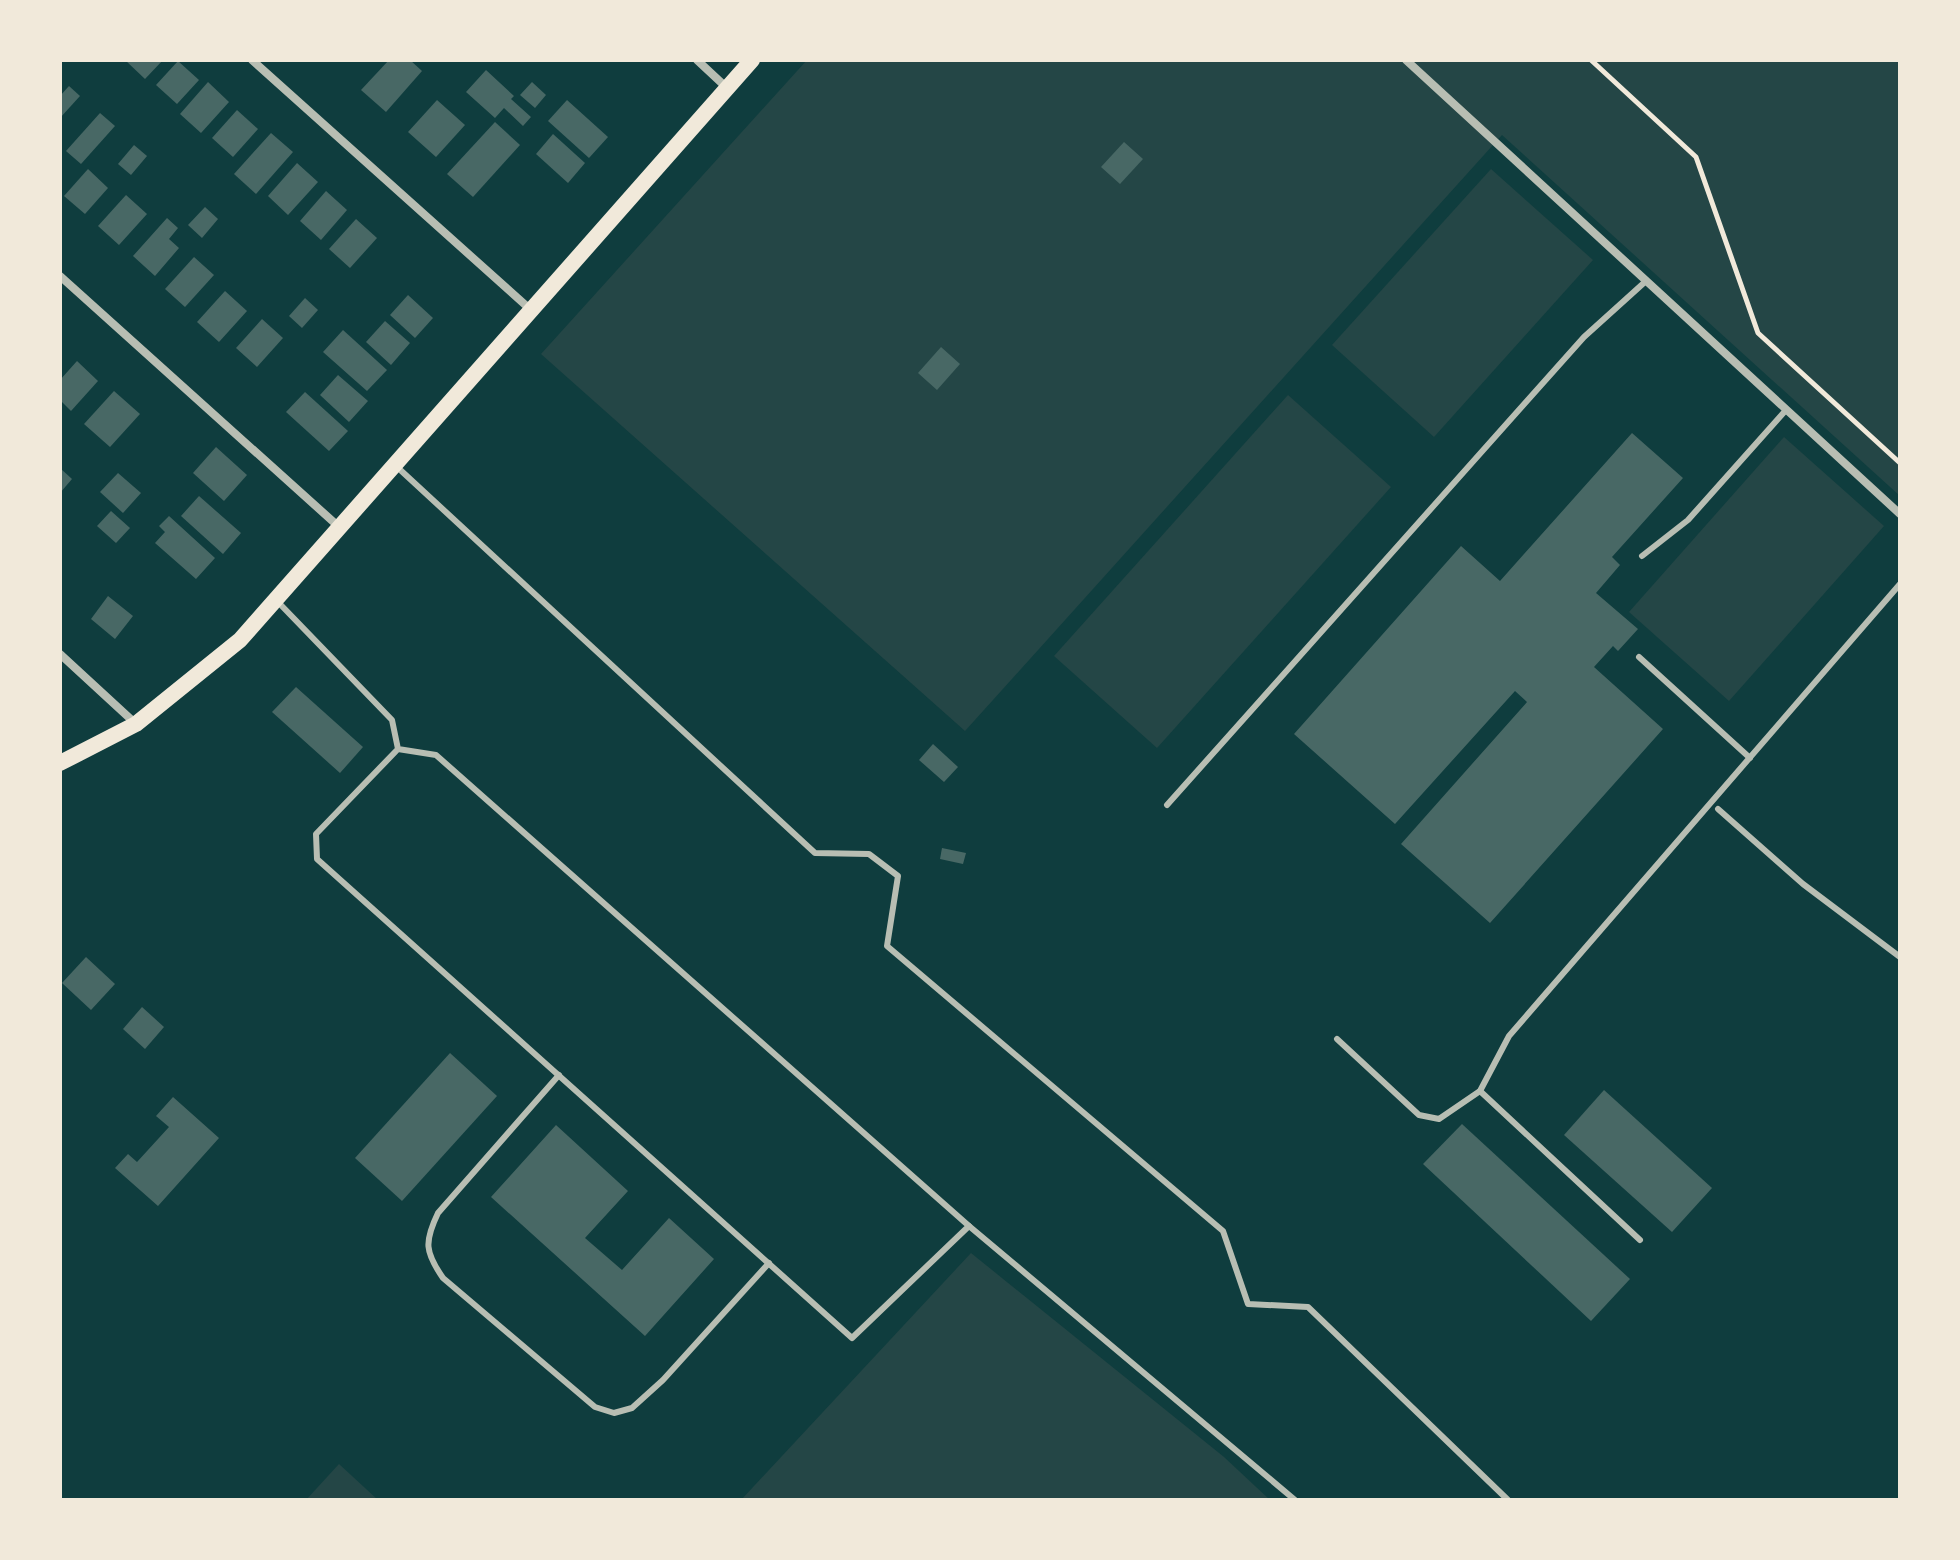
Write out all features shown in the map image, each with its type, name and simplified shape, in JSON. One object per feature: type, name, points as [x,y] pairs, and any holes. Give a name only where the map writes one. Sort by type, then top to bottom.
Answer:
[{"type":"main road","points":[[60,763],[136,724],[240,640],[752,60]]},
{"type":"street","points":[[252,60],[532,311]]},
{"type":"street","points":[[697,60],[727,88]]},
{"type":"street","points":[[1406,60],[1900,514]]},
{"type":"street","points":[[60,276],[338,526]]},
{"type":"street","points":[[60,654],[136,724]]},
{"type":"lane","points":[[1167,805],[1584,337],[1646,281]]},
{"type":"lane","points":[[1642,556],[1688,520],[1786,410]]},
{"type":"lane","points":[[394,465],[815,853],[869,854],[898,876],[887,946],[1223,1231],[1248,1304],[1308,1307],[1508,1500]]},
{"type":"lane","points":[[1337,1039],[1419,1115],[1439,1119],[1480,1091],[1509,1036],[1900,584]]},
{"type":"lane","points":[[275,600],[392,720],[398,749]]},
{"type":"lane","points":[[1639,657],[1750,758]]},
{"type":"lane","points":[[398,749],[316,834],[317,859],[852,1338],[969,1226]]},
{"type":"lane","points":[[398,749],[436,755],[969,1226],[1295,1500]]},
{"type":"lane","points":[[1718,809],[1803,884],[1900,957]]},
{"type":"lane","points":[[559,1075],[438,1213],[428,1234],[430,1258],[443,1278],[595,1407],[614,1413],[632,1408],[663,1380],[769,1263]]},
{"type":"lane","points":[[1480,1091],[1640,1240]]},
{"type":"path","points":[[1591,60],[1696,157],[1758,333],[1900,463]]},
{"type":"shaded area","points":[[807,60],[1900,60],[1900,496],[1502,135],[965,731],[541,354]]},
{"type":"shaded area","points":[[1491,169],[1593,260],[1434,437],[1332,345]]},
{"type":"shaded area","points":[[1288,395],[1391,487],[1157,748],[1054,656]]},
{"type":"shaded area","points":[[1784,437],[1884,526],[1729,701],[1629,612]]},
{"type":"shaded area","points":[[971,1253],[1224,1457],[1270,1500],[741,1500]]},
{"type":"shaded area","points":[[339,1464],[378,1500],[306,1500]]},
{"type":"building","points":[[125,60],[163,60],[145,79]]},
{"type":"building","points":[[389,60],[410,60],[422,71],[386,112],[361,90]]},
{"type":"building","points":[[178,61],[199,80],[177,104],[156,85]]},
{"type":"building","points":[[486,70],[531,117],[523,126],[504,108],[495,118],[466,92]]},
{"type":"building","points":[[208,82],[229,102],[201,133],[180,114]]},
{"type":"building","points":[[532,82],[546,95],[535,108],[520,95]]},
{"type":"building","points":[[69,86],[80,96],[60,118],[60,96]]},
{"type":"building","points":[[437,100],[465,125],[436,157],[408,132]]},
{"type":"building","points":[[567,100],[608,137],[589,158],[548,121]]},
{"type":"building","points":[[237,110],[258,129],[233,157],[212,138]]},
{"type":"building","points":[[100,113],[115,126],[81,164],[66,151]]},
{"type":"building","points":[[495,122],[520,145],[473,197],[447,174]]},
{"type":"building","points":[[271,133],[293,152],[256,194],[234,174]]},
{"type":"building","points":[[553,134],[585,163],[568,183],[536,154]]},
{"type":"building","points":[[1124,142],[1143,159],[1120,184],[1101,167]]},
{"type":"building","points":[[134,145],[147,156],[131,175],[118,164]]},
{"type":"building","points":[[297,163],[318,182],[288,215],[268,196]]},
{"type":"building","points":[[88,169],[108,188],[85,214],[64,196]]},
{"type":"building","points":[[326,191],[347,210],[321,240],[300,221]]},
{"type":"building","points":[[126,195],[147,214],[119,245],[98,226]]},
{"type":"building","points":[[205,207],[218,219],[202,238],[188,225]]},
{"type":"building","points":[[167,218],[178,228],[169,239],[179,248],[155,276],[133,256]]},
{"type":"building","points":[[356,219],[377,238],[350,268],[329,249]]},
{"type":"building","points":[[194,257],[214,275],[185,307],[165,289]]},
{"type":"building","points":[[225,291],[247,311],[219,342],[197,322]]},
{"type":"building","points":[[408,295],[433,318],[415,338],[390,315]]},
{"type":"building","points":[[305,298],[318,310],[302,328],[289,316]]},
{"type":"building","points":[[262,319],[283,338],[257,367],[236,348]]},
{"type":"building","points":[[385,321],[410,343],[391,365],[366,342]]},
{"type":"building","points":[[343,330],[387,370],[367,391],[323,352]]},
{"type":"building","points":[[941,347],[960,364],[937,390],[918,373]]},
{"type":"building","points":[[77,361],[98,381],[71,411],[60,400],[60,380]]},
{"type":"building","points":[[338,375],[368,401],[349,422],[320,395]]},
{"type":"building","points":[[114,391],[140,414],[110,447],[84,424]]},
{"type":"building","points":[[305,392],[348,431],[329,451],[286,412]]},
{"type":"building","points":[[1632,433],[1683,478],[1612,557],[1620,565],[1596,593],[1638,629],[1618,651],[1613,646],[1594,667],[1663,729],[1490,923],[1401,844],[1527,702],[1515,691],[1395,824],[1294,734],[1461,546],[1500,581]]},
{"type":"building","points":[[216,447],[247,475],[224,501],[193,473]]},
{"type":"building","points":[[60,468],[72,479],[60,493]]},
{"type":"building","points":[[118,473],[141,493],[123,513],[100,492]]},
{"type":"building","points":[[199,496],[241,533],[223,554],[181,516]]},
{"type":"building","points":[[111,511],[130,528],[116,543],[97,526]]},
{"type":"building","points":[[169,516],[215,558],[196,579],[155,543],[165,532],[159,526]]},
{"type":"building","points":[[108,596],[133,616],[115,639],[91,619]]},
{"type":"building","points":[[296,687],[363,747],[340,773],[272,712]]},
{"type":"building","points":[[933,744],[958,767],[944,782],[919,760]]},
{"type":"building","points":[[942,848],[966,853],[963,864],[940,859]]},
{"type":"building","points":[[86,957],[115,984],[91,1010],[62,983]]},
{"type":"building","points":[[142,1007],[164,1027],[145,1049],[123,1029]]},
{"type":"building","points":[[450,1053],[497,1096],[402,1201],[355,1158]]},
{"type":"building","points":[[1604,1090],[1712,1188],[1672,1232],[1564,1135]]},
{"type":"building","points":[[173,1097],[219,1138],[158,1206],[115,1168],[128,1154],[137,1162],[169,1127],[156,1116]]},
{"type":"building","points":[[1462,1124],[1630,1279],[1591,1321],[1423,1164]]},
{"type":"building","points":[[556,1125],[628,1191],[585,1238],[622,1270],[669,1218],[714,1259],[645,1336],[491,1197]]}]
